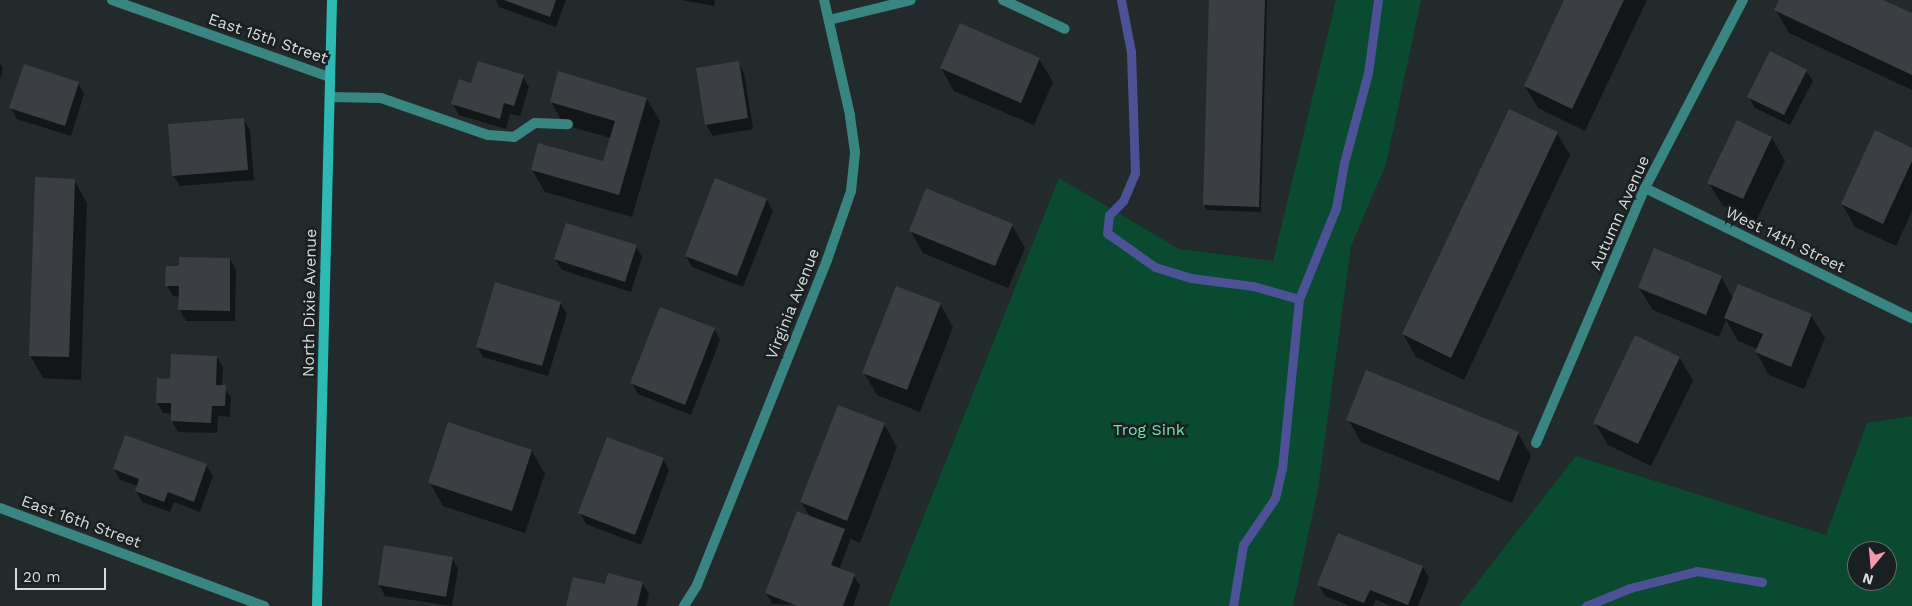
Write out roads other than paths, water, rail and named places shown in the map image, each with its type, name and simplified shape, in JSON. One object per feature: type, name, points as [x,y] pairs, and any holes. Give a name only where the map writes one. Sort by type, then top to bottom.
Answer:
[{"type":"street","name":"East 15th Street","points":[[112,0],[330,77]]},
{"type":"street","name":"North Dixie Avenue","points":[[317,606],[332,0]]},
{"type":"street","name":"Virginia Avenue","points":[[684,606],[697,585],[827,260],[851,191],[854,152],[850,116],[824,0]]},
{"type":"street","points":[[828,20],[911,0]]},
{"type":"street","points":[[1003,0],[1065,28]]},
{"type":"street","name":"Autumn Avenue","points":[[1536,443],[1645,188],[1742,0]]},
{"type":"street","points":[[330,97],[381,98],[488,135],[514,137],[535,123],[568,124]]},
{"type":"street","name":"West 14th Street","points":[[1645,188],[1912,318]]},
{"type":"street","name":"East 16th Street","points":[[0,508],[264,606]]},
{"type":"waterway","points":[[1121,0],[1131,52],[1135,173],[1123,201],[1109,215],[1107,233],[1155,267],[1191,278],[1253,286],[1299,299],[1282,468],[1275,498],[1243,545],[1233,606]]},
{"type":"waterway","points":[[1299,299],[1336,208],[1344,163],[1368,73],[1378,0]]},
{"type":"waterway","points":[[1586,606],[1630,588],[1697,571],[1762,582]]},
{"type":"park label","name":"Trog Sink","points":[[1149,430]]}]
